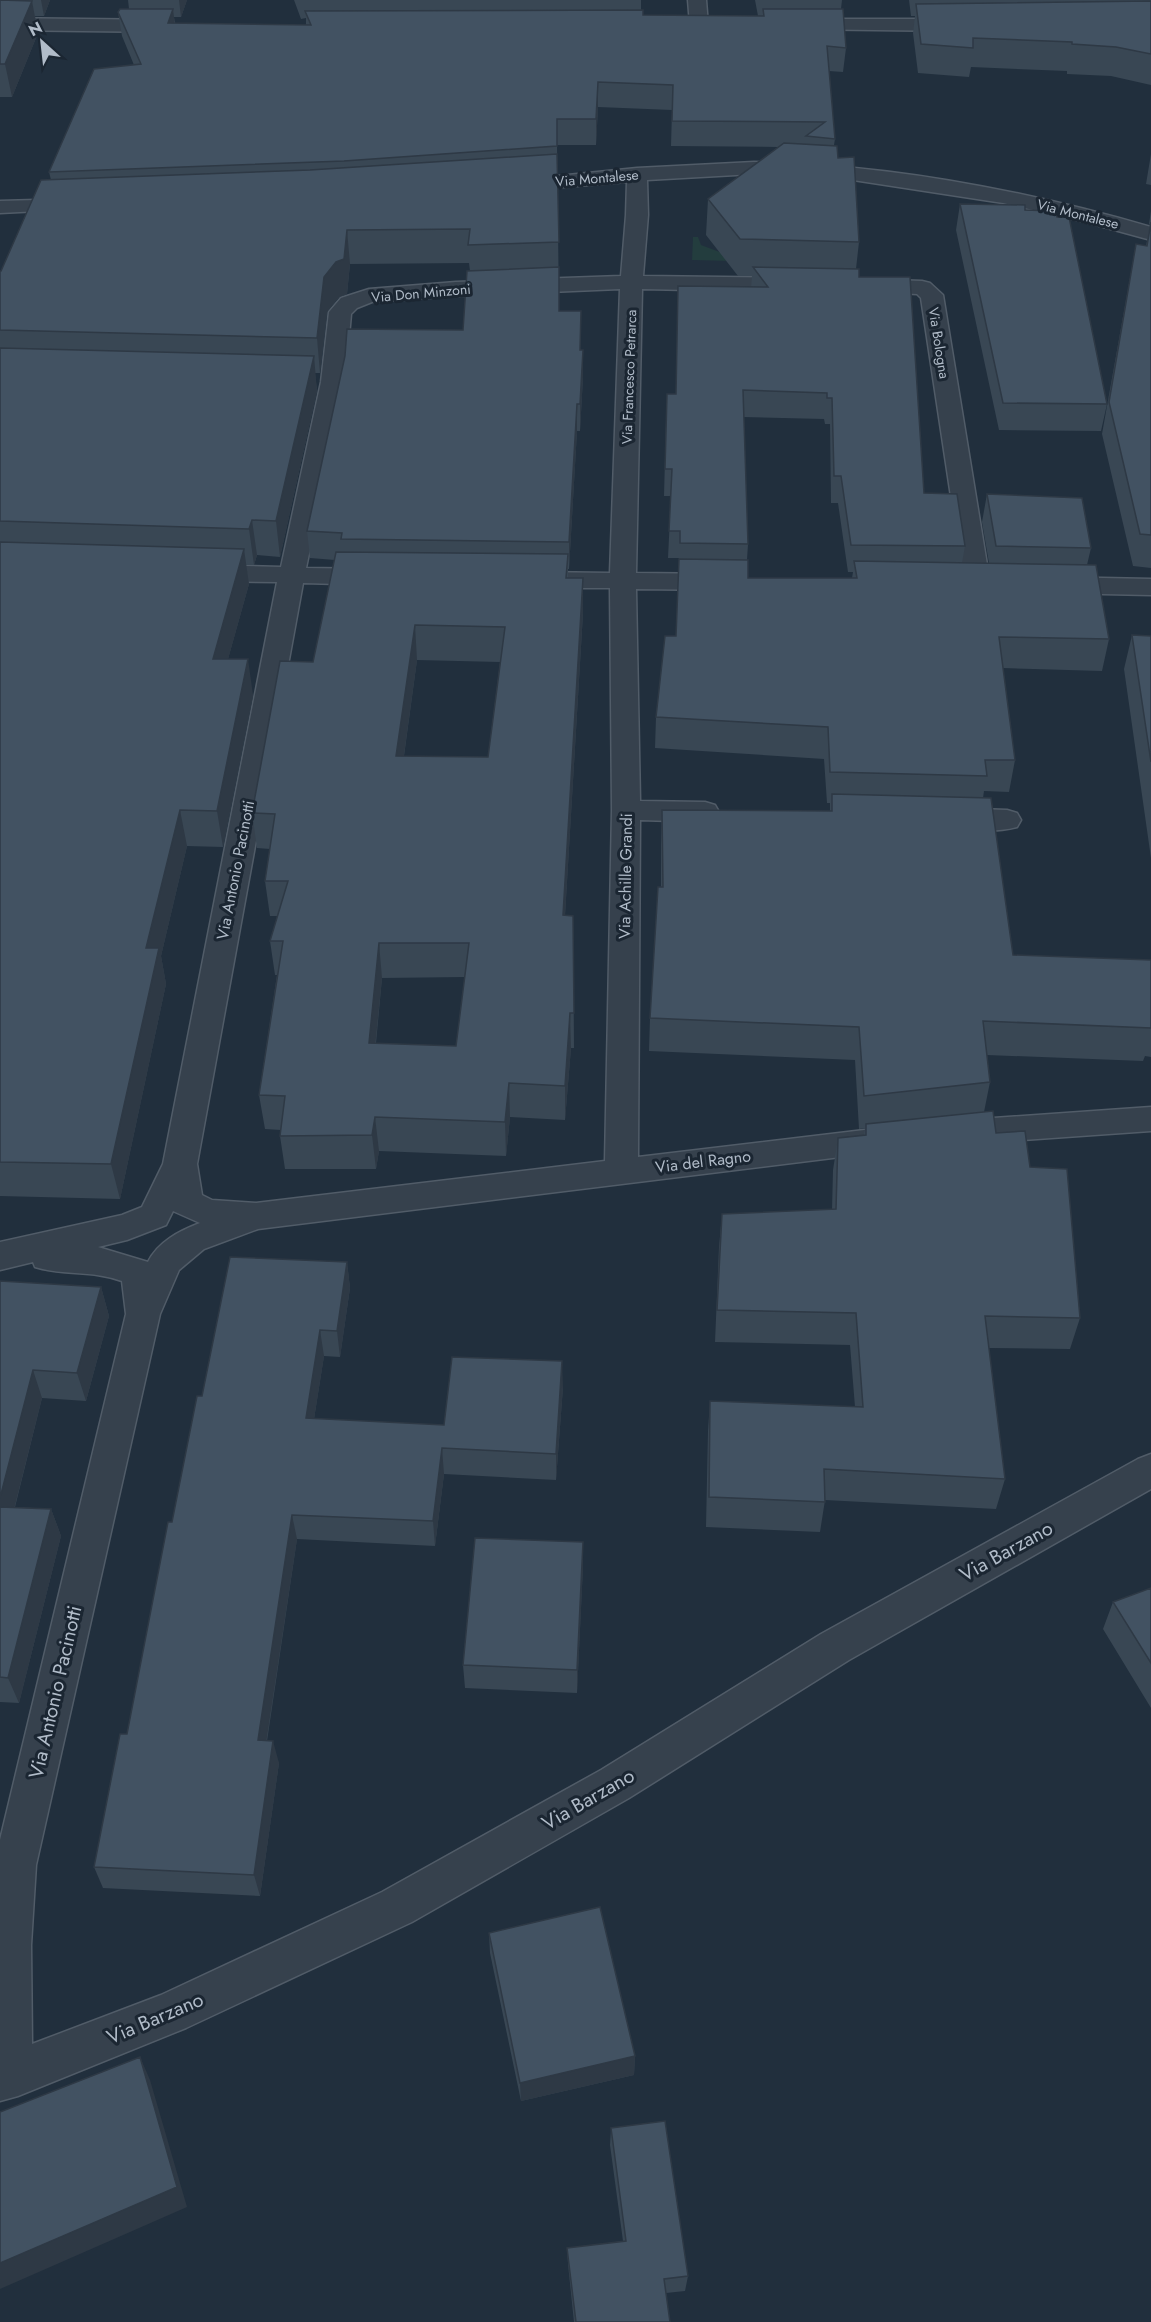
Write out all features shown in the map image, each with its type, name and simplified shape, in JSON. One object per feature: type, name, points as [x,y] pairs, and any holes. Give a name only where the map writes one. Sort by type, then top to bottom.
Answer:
[{"type":"street","points":[[697,0],[699,25]]},
{"type":"street","points":[[0,24],[187,26]]},
{"type":"street","points":[[675,25],[723,25]]},
{"type":"street","points":[[782,25],[971,25]]},
{"type":"street","name":"Via Montalese","points":[[496,186],[637,174],[755,168],[839,172],[970,190],[1089,215],[1151,234]]},
{"type":"street","name":"Via Francesco Petrarca","points":[[623,581],[631,282],[637,215],[637,174]]},
{"type":"street","points":[[0,207],[99,205]]},
{"type":"street","points":[[631,282],[812,285]]},
{"type":"street","name":"Via Don Minzoni","points":[[291,576],[333,382],[340,312],[349,303],[369,296],[456,289],[631,282]]},
{"type":"street","name":"Via Bologna","points":[[848,286],[922,288],[932,296],[977,584]]},
{"type":"street","points":[[309,382],[333,382]]},
{"type":"street","points":[[175,573],[398,578]]},
{"type":"street","name":"Via Antonio Pacinotti","points":[[180,1164],[291,576]]},
{"type":"street","points":[[517,579],[741,582]]},
{"type":"street","name":"Via Achille Grandi","points":[[621,1172],[626,810],[623,581]]},
{"type":"street","points":[[1035,585],[1151,588]]},
{"type":"street","points":[[626,810],[733,813]]},
{"type":"street","points":[[924,818],[1007,820]]},
{"type":"street","name":"Via del Ragno","points":[[256,1216],[918,1136],[1151,1119]]},
{"type":"street","points":[[180,1164],[186,1203],[208,1213],[256,1216]]},
{"type":"street","points":[[8,1256],[127,1227],[154,1216],[180,1164]]},
{"type":"street","points":[[144,1314],[165,1262],[192,1240],[256,1216]]},
{"type":"street","points":[[8,1256],[105,1261],[138,1273],[144,1314]]},
{"type":"street","name":"Via Antonio Pacinotti","points":[[9,2076],[8,1865],[144,1314]]},
{"type":"street","name":"Via Barzano","points":[[9,2076],[171,2013],[398,1907],[615,1784],[835,1647],[1151,1470]]},
{"type":"green space","points":[[693,237],[698,237],[701,245],[733,257],[732,261],[692,260]]},
{"type":"building","points":[[0,0],[32,1],[5,64],[0,64]]},
{"type":"building","points":[[1151,1],[1151,54],[1116,47],[1072,44],[1072,42],[973,38],[973,48],[921,44],[916,4]]},
{"type":"building","points":[[120,9],[173,9],[168,23],[311,25],[305,11],[643,10],[643,15],[764,16],[763,9],[843,9],[846,48],[827,46],[835,139],[806,136],[825,122],[672,121],[673,85],[598,82],[596,119],[557,119],[557,146],[344,161],[49,172],[94,69],[141,64],[118,12]]},
{"type":"building","points":[[784,143],[837,146],[838,158],[854,157],[859,242],[740,239],[708,199]]},
{"type":"building","points":[[557,154],[559,242],[468,245],[470,229],[347,230],[344,259],[336,262],[324,277],[317,338],[0,330],[0,271],[41,180],[310,170]]},
{"type":"building","points":[[960,204],[1025,205],[1025,210],[1055,211],[1057,217],[1069,217],[1107,404],[1003,403]]},
{"type":"building","points":[[1151,222],[1151,535],[1140,534],[1109,402],[1136,244],[1147,246]]},
{"type":"building","points":[[559,267],[559,311],[581,311],[580,350],[583,350],[580,404],[577,404],[569,542],[341,539],[342,533],[307,531],[345,356],[347,329],[463,330],[467,271]]},
{"type":"building","points":[[753,267],[859,269],[859,277],[910,277],[924,493],[957,494],[965,546],[851,545],[841,476],[834,476],[832,398],[827,398],[827,393],[743,390],[748,544],[680,543],[680,531],[669,531],[672,469],[665,469],[667,394],[676,394],[678,286],[768,287]]},
{"type":"building","points":[[0,348],[314,356],[276,521],[252,520],[249,529],[0,521]]},
{"type":"building","points":[[987,494],[1082,498],[1091,548],[996,546]]},
{"type":"building","points":[[0,542],[244,549],[213,659],[248,659],[217,811],[180,810],[146,948],[159,948],[111,1164],[0,1162]]},
{"type":"building","points":[[336,552],[568,554],[566,578],[583,578],[563,915],[573,916],[574,1013],[570,1013],[565,1086],[509,1083],[505,1122],[375,1117],[372,1135],[280,1136],[285,1096],[259,1095],[283,941],[270,941],[288,881],[265,881],[275,814],[252,813],[280,661],[313,662]],"holes":[[[415,625],[505,627],[488,757],[396,756]],[[379,943],[469,943],[456,1046],[369,1043]]]},
{"type":"building","points":[[679,559],[748,560],[748,578],[857,578],[854,561],[1096,565],[1109,639],[999,637],[1015,760],[985,760],[987,776],[830,772],[828,727],[656,717],[665,636],[676,636]]},
{"type":"building","points":[[1132,635],[1151,636],[1151,762]]},
{"type":"building","points":[[832,794],[991,798],[1013,955],[1151,960],[1151,1028],[983,1021],[990,1082],[864,1096],[859,1027],[650,1018],[658,887],[663,887],[662,810],[832,811]]},
{"type":"building","points":[[993,1111],[996,1133],[1025,1131],[1030,1167],[1067,1169],[1080,1318],[985,1316],[1005,1479],[824,1469],[825,1502],[709,1497],[710,1401],[863,1407],[856,1313],[717,1310],[722,1214],[836,1209],[838,1138],[866,1135],[866,1124]]},
{"type":"building","points":[[230,1257],[347,1262],[337,1331],[320,1330],[306,1418],[444,1425],[452,1357],[562,1361],[556,1454],[442,1448],[433,1521],[292,1515],[258,1740],[273,1741],[254,1875],[94,1867],[120,1734],[127,1734],[168,1522],[172,1522],[197,1396],[202,1396]]},
{"type":"building","points":[[0,1281],[101,1287],[77,1373],[33,1370],[0,1498]]},
{"type":"building","points":[[0,1507],[51,1509],[8,1678],[0,1677]]},
{"type":"building","points":[[475,1538],[583,1542],[577,1670],[463,1665]]},
{"type":"building","points":[[1151,1588],[1151,1663],[1113,1602]]},
{"type":"building","points":[[600,1907],[635,2056],[520,2083],[489,1933]]},
{"type":"building","points":[[140,2057],[177,2187],[0,2263],[0,2112]]},
{"type":"building","points":[[665,2121],[688,2276],[664,2279],[670,2322],[576,2322],[567,2248],[626,2241],[611,2128]]}]
